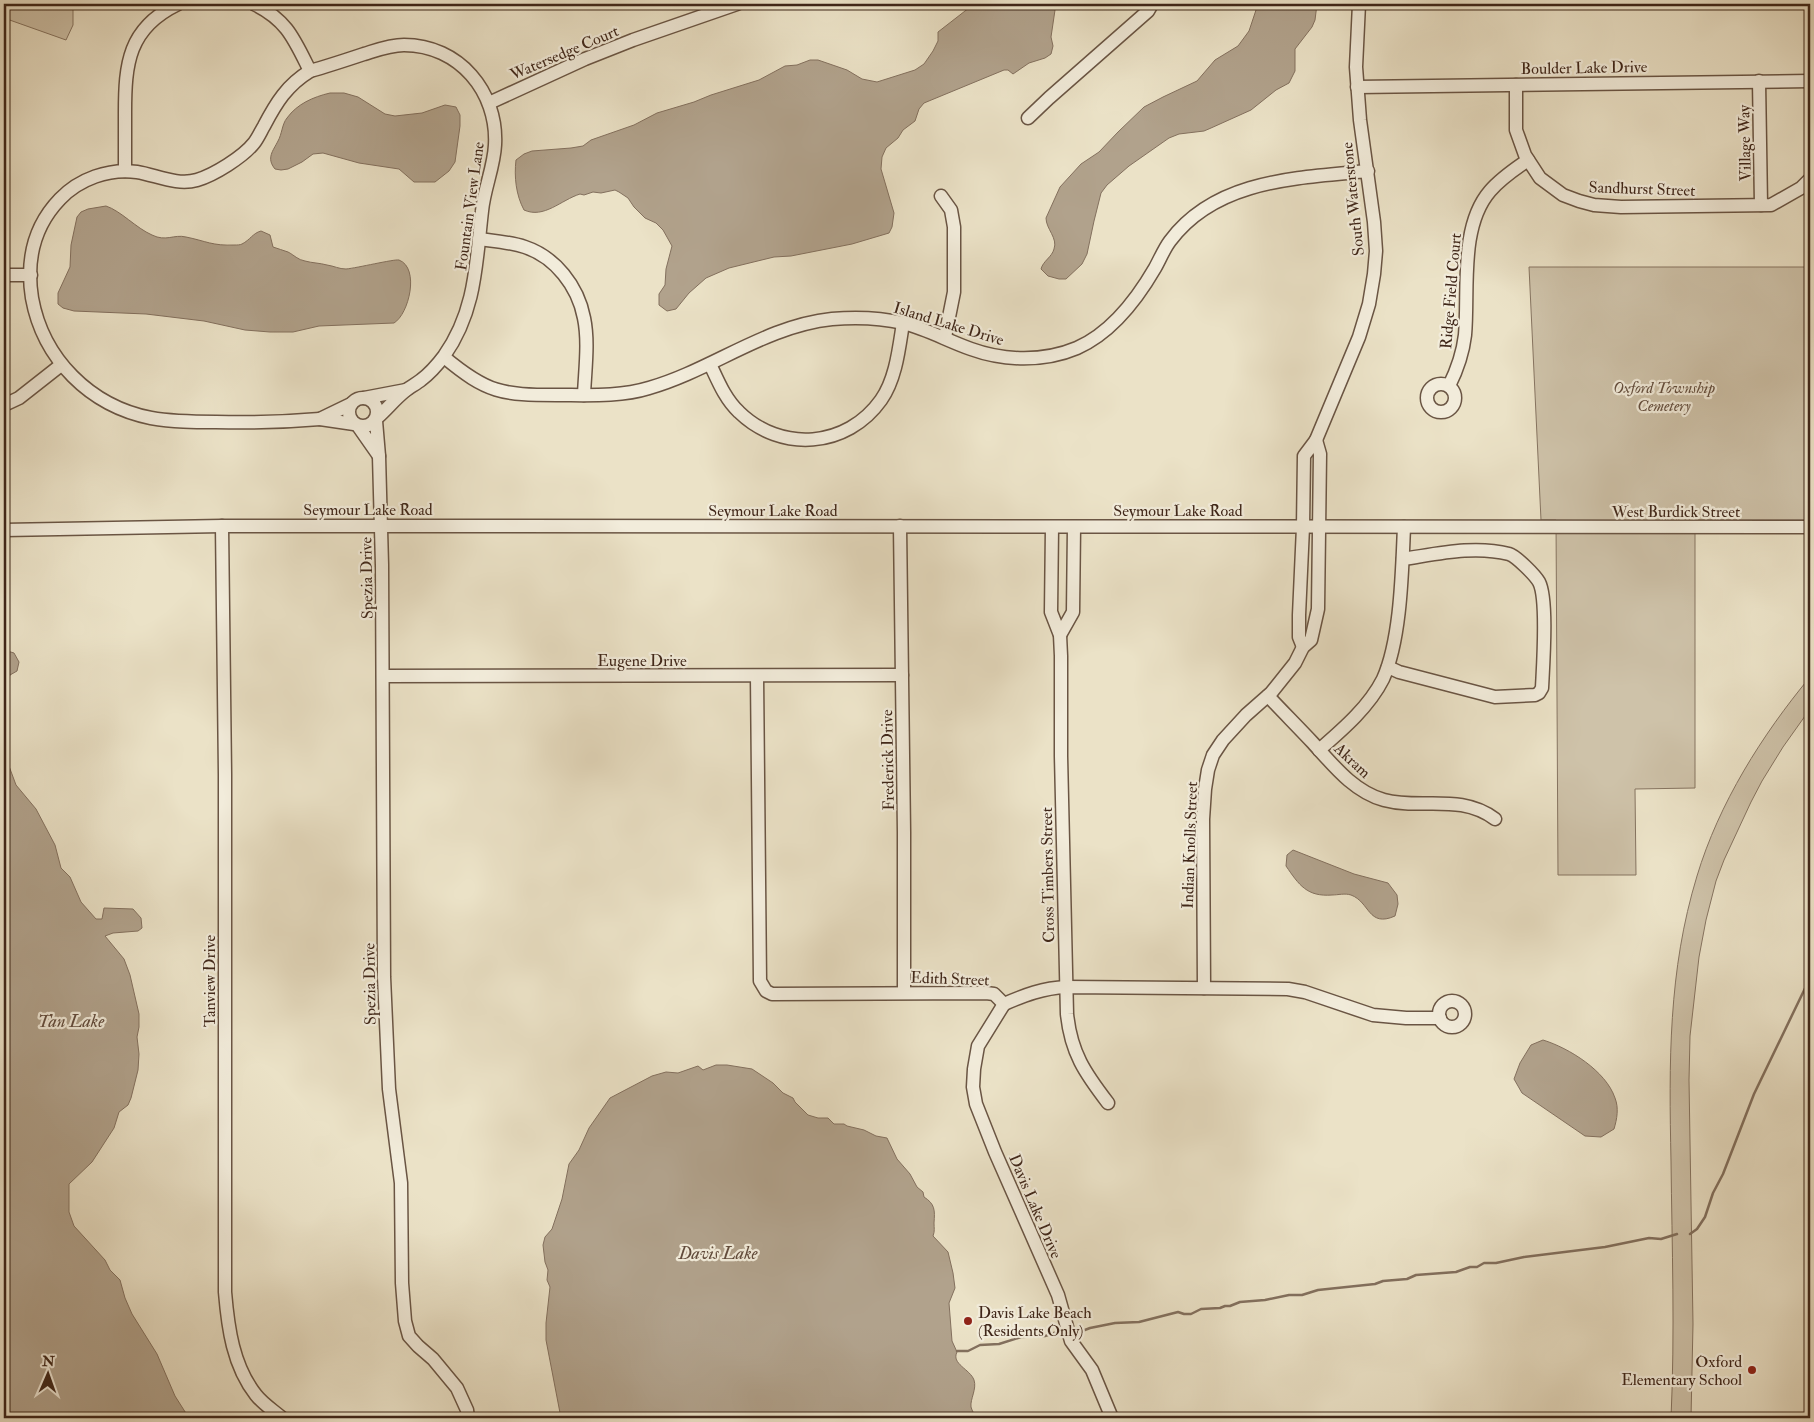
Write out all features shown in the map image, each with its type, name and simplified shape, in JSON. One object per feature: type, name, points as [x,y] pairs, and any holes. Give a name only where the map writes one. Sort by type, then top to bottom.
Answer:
[{"type":"street","points":[[125,171],[125,86],[126,70],[131,50],[141,33],[152,21],[178,4]]},
{"type":"street","points":[[254,4],[281,21],[289,30],[310,72]]},
{"type":"street","name":"Watersedge Court","points":[[490,103],[632,40],[737,4]]},
{"type":"street","points":[[1028,118],[1148,11],[1152,4]]},
{"type":"street","name":"South Waterstone","points":[[1303,527],[1304,456],[1316,440],[1359,337],[1369,304],[1374,274],[1376,251],[1374,222],[1357,87],[1356,40],[1359,4]]},
{"type":"street","name":"Fountain View Lane","points":[[356,425],[320,419],[267,423],[180,422],[150,418],[99,397],[75,379],[61,365],[45,341],[38,322],[31,288],[34,240],[47,213],[62,197],[92,177],[125,171],[138,172],[176,181],[195,181],[235,160],[254,143],[278,100],[289,86],[310,72],[390,46],[404,45],[424,47],[440,53],[457,62],[469,72],[490,103],[494,124],[495,146],[485,190],[474,288],[463,321],[444,357],[420,381],[406,390],[377,419]]},
{"type":"street","name":"Village Way","points":[[1759,81],[1761,205]]},
{"type":"street","name":"Boulder Lake Drive","points":[[1357,87],[1810,81]]},
{"type":"street","name":"Sandhurst Street","points":[[1516,85],[1516,130],[1528,160],[1540,178],[1563,195],[1594,205],[1621,207],[1771,205],[1801,188],[1810,179]]},
{"type":"street","name":"Ridge Field Court","points":[[1449,386],[1456,372],[1465,337],[1469,251],[1474,219],[1490,191],[1506,175],[1528,160]]},
{"type":"street","name":"Island Lake Drive","points":[[444,357],[466,376],[484,386],[500,391],[531,395],[584,395],[647,389],[710,364],[766,336],[809,323],[833,319],[856,318],[903,323],[994,356],[1031,358],[1054,355],[1078,347],[1100,334],[1116,320],[1144,285],[1170,240],[1210,205],[1234,193],[1266,184],[1290,179],[1368,171]]},
{"type":"street","points":[[941,196],[951,210],[954,227],[954,292],[945,337]]},
{"type":"street","points":[[479,239],[526,247],[543,255],[556,265],[567,278],[579,302],[584,318],[584,395]]},
{"type":"street","points":[[4,275],[31,275]]},
{"type":"street","points":[[710,364],[729,401],[752,424],[774,435],[794,439],[820,440],[848,430],[868,414],[881,400],[890,380],[903,323]]},
{"type":"street","points":[[4,405],[19,398],[61,365]]},
{"type":"street","name":"Fountain View Lane","points":[[364,398],[406,390]]},
{"type":"street","points":[[364,398],[374,403],[376,407],[379,456],[350,418],[351,404],[359,399],[364,398]]},
{"type":"street","name":"Fountain View Lane","points":[[320,419],[351,404]]},
{"type":"street","points":[[356,425],[370,425],[377,419]]},
{"type":"street","points":[[1316,440],[1320,454],[1319,527]]},
{"type":"street","name":"Spezia Drive","points":[[379,456],[383,676],[384,977],[389,1089],[402,1183],[402,1283],[405,1320],[409,1336],[457,1388],[468,1418]]},
{"type":"street","name":"Seymour Lake Road","points":[[4,530],[222,526],[1541,528]]},
{"type":"street","name":"Tanview Drive","points":[[222,526],[225,774],[225,1292],[228,1326],[240,1369],[256,1396],[282,1418]]},
{"type":"street","name":"Frederick Drive","points":[[900,526],[904,992]]},
{"type":"street","name":"Cross Timbers Street","points":[[1052,527],[1051,612],[1060,635],[1066,987],[1069,1034],[1076,1055],[1108,1103]]},
{"type":"street","name":"Cross Timbers Street","points":[[1060,635],[1073,612],[1074,527]]},
{"type":"street","points":[[1303,527],[1299,614],[1299,637],[1303,648]]},
{"type":"street","name":"Indian Knolls Street","points":[[1204,988],[1204,819],[1208,770],[1213,755],[1222,740],[1268,696],[1311,640],[1318,609],[1319,527]]},
{"type":"street","points":[[1319,750],[1338,734],[1369,700],[1382,680],[1388,666],[1395,640],[1403,559],[1404,527]]},
{"type":"street","name":"West Burdick Street","points":[[1541,528],[1810,528]]},
{"type":"street","points":[[1388,666],[1399,672],[1495,697],[1525,697],[1535,695],[1540,690],[1544,612],[1540,583],[1525,566],[1511,554],[1477,550],[1403,559]]},
{"type":"street","name":"Eugene Drive","points":[[383,676],[902,675]]},
{"type":"street","name":"Edith Street","points":[[757,676],[760,982],[762,987],[772,994],[986,993],[994,994],[1004,1004],[1048,988],[1066,987],[1288,989],[1304,992],[1373,1014],[1406,1018],[1440,1018]]},
{"type":"street","name":"Akram","points":[[1268,696],[1344,777],[1365,793],[1384,801],[1471,806],[1485,811],[1495,819]]},
{"type":"street","name":"Davis Lake Drive","points":[[1004,1004],[978,1046],[974,1069],[976,1104],[1058,1295],[1071,1342],[1092,1370],[1112,1418]]},
{"type":"green space","points":[[4,4],[73,4],[73,25],[66,40],[4,18]]},
{"type":"green space","name":"Oxford Township Cemetery","points":[[1529,267],[1810,267],[1810,520],[1695,520],[1695,788],[1635,789],[1636,875],[1558,875],[1556,520],[1541,520]]},
{"type":"green space","points":[[1810,677],[1810,709],[1762,781],[1724,860],[1716,881],[1699,957],[1690,1036],[1689,1080],[1693,1324],[1691,1418],[1671,1418],[1673,1322],[1670,1088],[1672,1017],[1680,947],[1697,876],[1717,822],[1759,746]]},
{"type":"water","points":[[974,4],[1075,4],[1071,8],[1062,6],[1055,10],[1051,37],[1053,46],[1051,54],[1029,63],[1013,74],[1008,70],[1004,70],[924,103],[919,109],[915,121],[903,130],[898,138],[886,148],[882,157],[881,169],[894,213],[889,233],[852,244],[791,256],[774,257],[729,268],[706,278],[689,293],[676,309],[667,311],[659,305],[659,294],[665,285],[666,269],[672,246],[663,230],[656,223],[645,218],[628,198],[615,190],[580,194],[552,208],[539,212],[524,210],[521,204],[516,186],[515,166],[516,160],[524,154],[532,151],[583,146],[591,140],[634,125],[657,113],[759,80],[785,66],[797,65],[810,60],[818,60],[847,70],[862,79],[877,82],[915,70],[924,64],[933,51],[938,41],[938,32]]},
{"type":"water","points":[[1258,4],[1317,4],[1312,27],[1295,49],[1295,71],[1289,83],[1276,90],[1251,110],[1204,131],[1179,134],[1169,138],[1129,166],[1107,185],[1101,193],[1087,254],[1082,264],[1066,279],[1048,276],[1041,269],[1053,252],[1055,245],[1046,218],[1060,187],[1081,164],[1099,152],[1144,107],[1197,81],[1215,60],[1238,46],[1249,31]]},
{"type":"water","points":[[330,93],[344,93],[358,97],[385,114],[395,116],[422,113],[445,105],[456,107],[460,115],[460,126],[455,162],[449,171],[435,182],[414,182],[399,169],[359,163],[323,153],[313,154],[288,169],[275,169],[272,165],[271,155],[287,118],[306,102]]},
{"type":"water","points":[[106,206],[112,208],[146,232],[162,238],[182,236],[215,244],[238,245],[261,231],[270,235],[273,247],[288,252],[300,260],[341,269],[399,260],[409,272],[411,281],[408,301],[399,318],[394,323],[319,326],[293,332],[245,330],[204,321],[146,314],[74,311],[63,308],[58,304],[58,293],[70,267],[71,245],[77,217],[81,212],[88,209]]},
{"type":"water","points":[[4,650],[14,653],[19,662],[17,671],[10,675],[4,685]]},
{"type":"water","name":"Tan Lake","points":[[4,744],[6,758],[16,785],[36,809],[55,845],[61,868],[70,877],[81,902],[96,919],[102,919],[104,908],[133,909],[141,918],[142,928],[138,931],[113,933],[105,936],[124,959],[130,975],[139,1014],[137,1037],[138,1070],[128,1105],[119,1112],[114,1128],[92,1162],[69,1184],[69,1212],[74,1226],[105,1260],[110,1270],[120,1280],[132,1314],[157,1354],[175,1396],[189,1418],[4,1418]]},
{"type":"water","points":[[1293,850],[1354,874],[1388,883],[1397,895],[1398,904],[1395,916],[1379,919],[1370,913],[1357,898],[1351,895],[1323,895],[1310,892],[1295,879],[1286,866],[1287,855]]},
{"type":"water","points":[[1543,1040],[1575,1055],[1604,1079],[1610,1088],[1617,1106],[1614,1129],[1601,1137],[1585,1136],[1522,1093],[1514,1079],[1520,1063],[1531,1045]]},
{"type":"water","name":"Davis Lake","points":[[716,1065],[752,1069],[773,1083],[783,1093],[793,1098],[808,1115],[828,1118],[834,1124],[844,1124],[876,1136],[887,1138],[897,1159],[934,1208],[933,1236],[948,1252],[955,1288],[949,1303],[952,1341],[957,1352],[957,1360],[974,1380],[975,1387],[971,1407],[976,1418],[561,1418],[546,1340],[550,1287],[547,1280],[548,1270],[543,1245],[545,1237],[552,1229],[562,1199],[569,1164],[579,1150],[589,1128],[610,1098],[652,1076],[666,1072],[678,1073],[698,1066],[703,1070]]},
{"type":"waterway","points":[[1690,1234],[1697,1229],[1705,1217],[1754,1094],[1810,978]]},
{"type":"waterway","points":[[1077,1333],[1090,1328],[1115,1323],[1139,1322],[1178,1312],[1191,1314],[1201,1309],[1220,1308],[1240,1302],[1302,1295],[1318,1290],[1375,1284],[1383,1281],[1407,1279],[1416,1275],[1456,1272],[1470,1267],[1477,1267],[1484,1263],[1496,1263],[1524,1257],[1605,1247],[1649,1238],[1661,1239],[1677,1234]]},
{"type":"waterway","points":[[957,1351],[968,1351],[980,1345],[999,1344],[1021,1337],[1045,1336],[1060,1331]]},
{"type":"place","name":"Davis Lake Beach (Residents Only)","points":[[968,1321]]},
{"type":"place","name":"Oxford Elementary School","points":[[1752,1370]]}]
